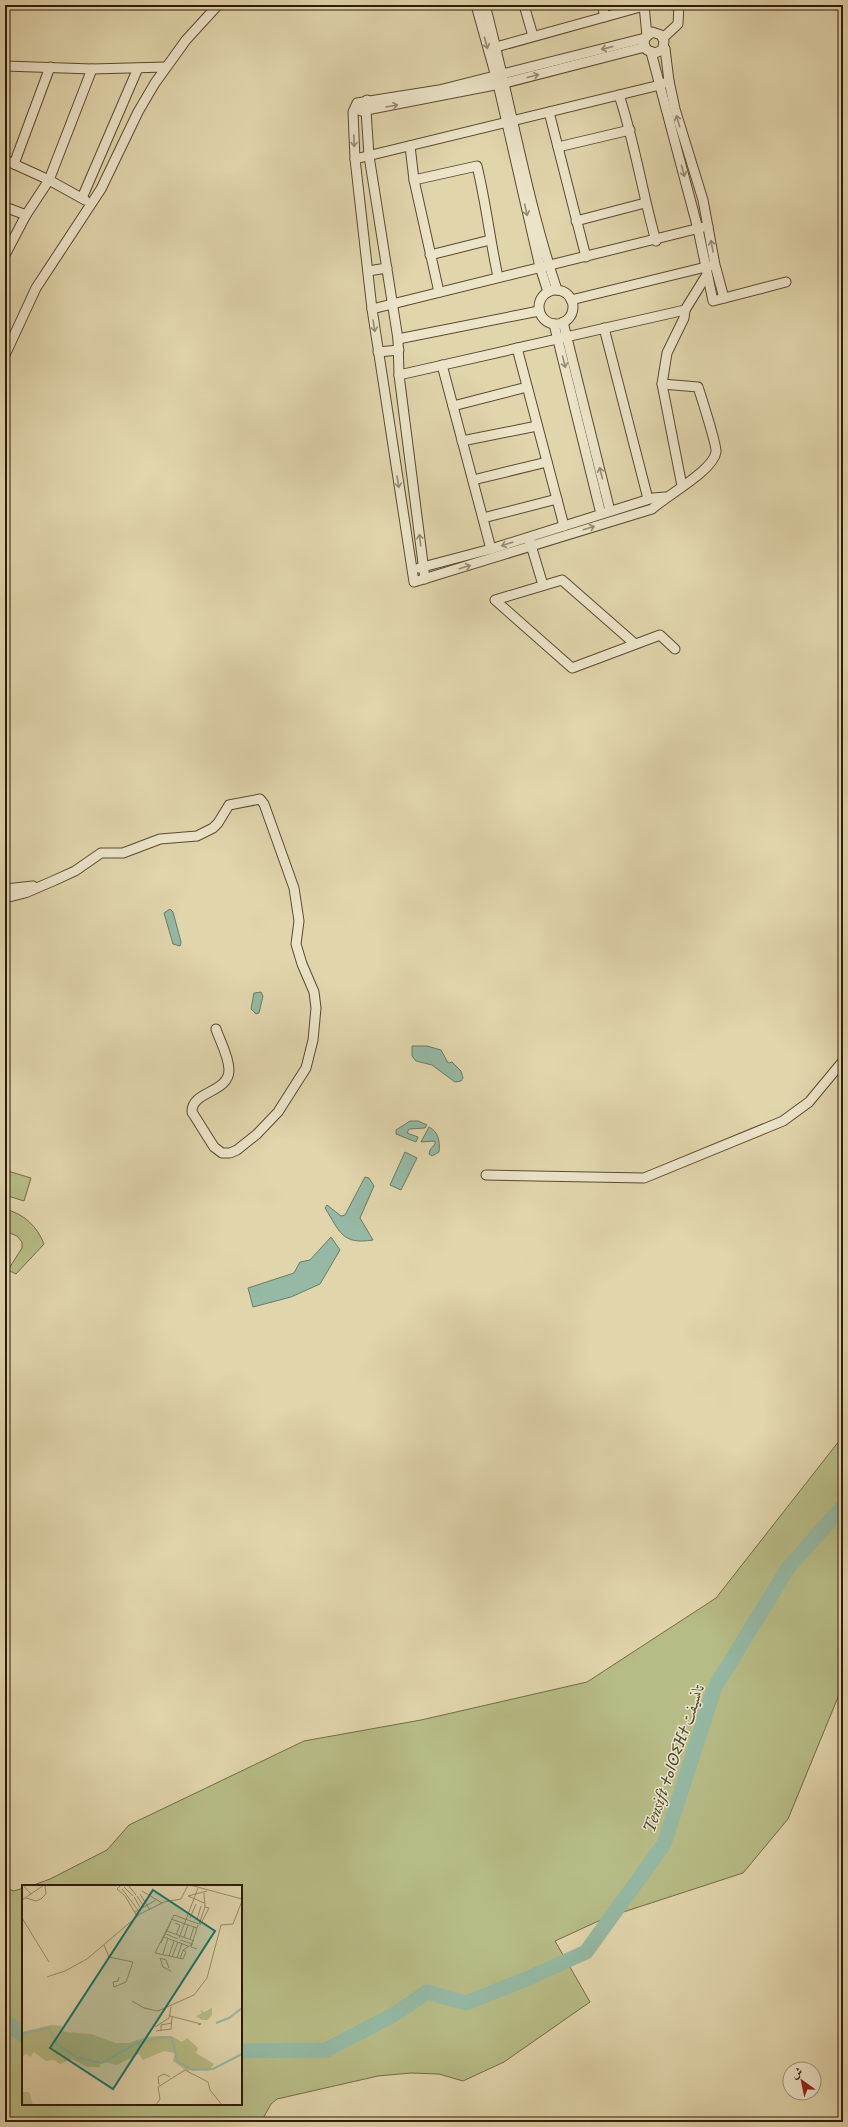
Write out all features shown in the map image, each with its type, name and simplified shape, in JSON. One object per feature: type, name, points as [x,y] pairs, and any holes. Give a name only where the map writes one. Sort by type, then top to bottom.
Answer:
[{"type":"street","points":[[5,355],[7,344],[40,281],[92,204],[110,174],[138,112],[166,67],[195,28],[218,5]]},
{"type":"street","points":[[476,5],[500,79]]},
{"type":"street","points":[[486,5],[496,47],[500,79],[509,123],[544,267],[552,291]]},
{"type":"street","points":[[524,5],[533,36]]},
{"type":"street","points":[[602,5],[606,17]]},
{"type":"street","points":[[661,36],[678,24],[679,5]]},
{"type":"street","points":[[496,47],[645,7]]},
{"type":"street","points":[[645,7],[661,36],[663,47],[665,49],[664,83],[698,229],[705,271],[713,301],[786,282]]},
{"type":"street","points":[[645,7],[647,43],[675,109],[703,200],[715,265],[724,298]]},
{"type":"street","points":[[647,43],[652,32],[661,36]]},
{"type":"street","points":[[353,112],[500,79],[647,43],[665,49]]},
{"type":"street","points":[[5,67],[92,69],[166,67]]},
{"type":"street","points":[[14,164],[50,67]]},
{"type":"street","points":[[82,198],[138,68]]},
{"type":"street","points":[[5,255],[8,246],[26,215],[49,180],[92,69]]},
{"type":"street","points":[[500,79],[357,102],[353,112],[355,159],[372,309],[414,582],[652,509],[665,497],[711,464],[716,451],[698,386],[662,384]]},
{"type":"street","points":[[355,159],[509,123],[664,83]]},
{"type":"street","points":[[618,95],[630,130],[645,203],[656,241]]},
{"type":"street","points":[[367,100],[366,110],[370,156],[398,339],[399,375],[425,579]]},
{"type":"street","points":[[549,112],[586,258]]},
{"type":"street","points":[[558,147],[630,130]]},
{"type":"street","points":[[410,146],[414,180],[438,292]]},
{"type":"street","points":[[5,160],[49,180],[92,204]]},
{"type":"street","points":[[414,180],[476,166],[485,201],[490,240],[498,277]]},
{"type":"street","points":[[360,198],[375,196]]},
{"type":"street","points":[[576,221],[645,203]]},
{"type":"street","points":[[5,207],[26,215]]},
{"type":"street","points":[[372,309],[498,277],[656,241],[708,226]]},
{"type":"street","points":[[364,234],[381,231]]},
{"type":"street","points":[[430,255],[490,240]]},
{"type":"street","points":[[571,300],[705,271],[715,265]]},
{"type":"street","points":[[368,271],[387,268]]},
{"type":"street","points":[[682,486],[662,384],[667,353],[684,318],[685,310],[705,271]]},
{"type":"street","points":[[552,291],[565,292],[571,300],[572,310],[570,315],[558,323],[548,322],[539,312],[540,300],[552,291]]},
{"type":"street","points":[[399,375],[685,310]]},
{"type":"street","points":[[398,339],[539,312]]},
{"type":"street","points":[[558,323],[606,512]]},
{"type":"street","points":[[604,328],[648,499]]},
{"type":"street","points":[[517,348],[564,526]]},
{"type":"street","points":[[378,352],[399,350]]},
{"type":"street","points":[[442,365],[491,549]]},
{"type":"street","points":[[384,388],[401,385]]},
{"type":"street","points":[[453,406],[527,387]]},
{"type":"street","points":[[390,424],[406,424]]},
{"type":"street","points":[[462,441],[537,426]]},
{"type":"street","points":[[396,463],[410,461]]},
{"type":"street","points":[[473,480],[547,462]]},
{"type":"street","points":[[401,498],[415,496]]},
{"type":"street","points":[[412,570],[491,549],[648,499],[665,497]]},
{"type":"street","points":[[483,518],[557,499]]},
{"type":"street","points":[[530,537],[530,547],[542,585]]},
{"type":"street","points":[[635,644],[562,580],[495,600],[572,668],[660,635],[675,649]]},
{"type":"street","points":[[6,894],[38,886],[75,870],[101,854],[123,852],[154,840],[196,836],[213,828],[218,823],[228,805],[261,799],[294,888],[299,921],[296,944],[302,964],[314,992],[316,1008],[313,1040],[306,1068],[278,1112],[257,1134],[237,1150],[228,1154],[222,1153],[214,1147],[192,1109],[197,1101],[224,1084],[228,1077],[228,1065],[216,1029]]},
{"type":"street","points":[[486,1176],[644,1178],[782,1121],[809,1102],[843,1061]]},
{"type":"shaded area","points":[[170,909],[173,912],[181,942],[180,946],[173,944],[164,913]]},
{"type":"shaded area","points":[[261,992],[263,996],[259,1013],[256,1014],[251,1009],[254,993]]},
{"type":"shaded area","points":[[412,1046],[427,1046],[441,1050],[448,1063],[452,1062],[461,1071],[463,1078],[461,1081],[455,1082],[432,1065],[416,1061],[412,1056]]},
{"type":"shaded area","points":[[410,1121],[418,1121],[427,1125],[425,1128],[409,1129],[407,1133],[418,1137],[416,1142],[396,1134],[396,1130]]},
{"type":"shaded area","points":[[429,1127],[437,1134],[439,1141],[439,1152],[432,1156],[429,1154],[430,1150],[435,1144],[435,1141],[421,1142]]},
{"type":"shaded area","points":[[405,1152],[417,1158],[401,1190],[390,1185]]},
{"type":"shaded area","points":[[8,1171],[31,1178],[24,1201],[5,1195],[5,1180]]},
{"type":"shaded area","points":[[365,1177],[369,1178],[374,1186],[360,1218],[373,1240],[363,1241],[348,1238],[343,1235],[334,1224],[325,1208],[327,1205],[341,1216],[345,1215]]},
{"type":"shaded area","points":[[5,1209],[18,1214],[34,1226],[44,1244],[16,1274],[8,1270],[22,1248],[22,1242],[17,1236],[5,1231]]},
{"type":"shaded area","points":[[331,1237],[340,1250],[320,1284],[291,1297],[253,1307],[248,1288],[294,1273],[300,1262],[310,1260]]},
{"type":"shaded area","points":[[843,1436],[843,1685],[788,1819],[743,1873],[605,1918],[555,1941],[590,2002],[504,2062],[463,2081],[439,2074],[411,2073],[378,2076],[277,2099],[271,2104],[261,2122],[5,2122],[5,1888],[14,1891],[22,1888],[22,2105],[242,2105],[242,1885],[34,1885],[50,1879],[107,1850],[129,1825],[304,1741],[421,1720],[587,1682],[716,1598]]},
{"type":"waterway","name":"Tensift ⵜⴰⵏⵙⵉⴼⵜ تانسيفت","points":[[242,2051],[326,2050],[395,2014],[427,1992],[466,2003],[524,1980],[586,1952],[664,1844],[715,1687],[788,1568],[843,1506]]},
{"type":"waterway","name":"Tensift ⵜⴰⵏⵙⵉⴼⵜ تانسيفت","points":[[5,2021],[22,2034]]}]
